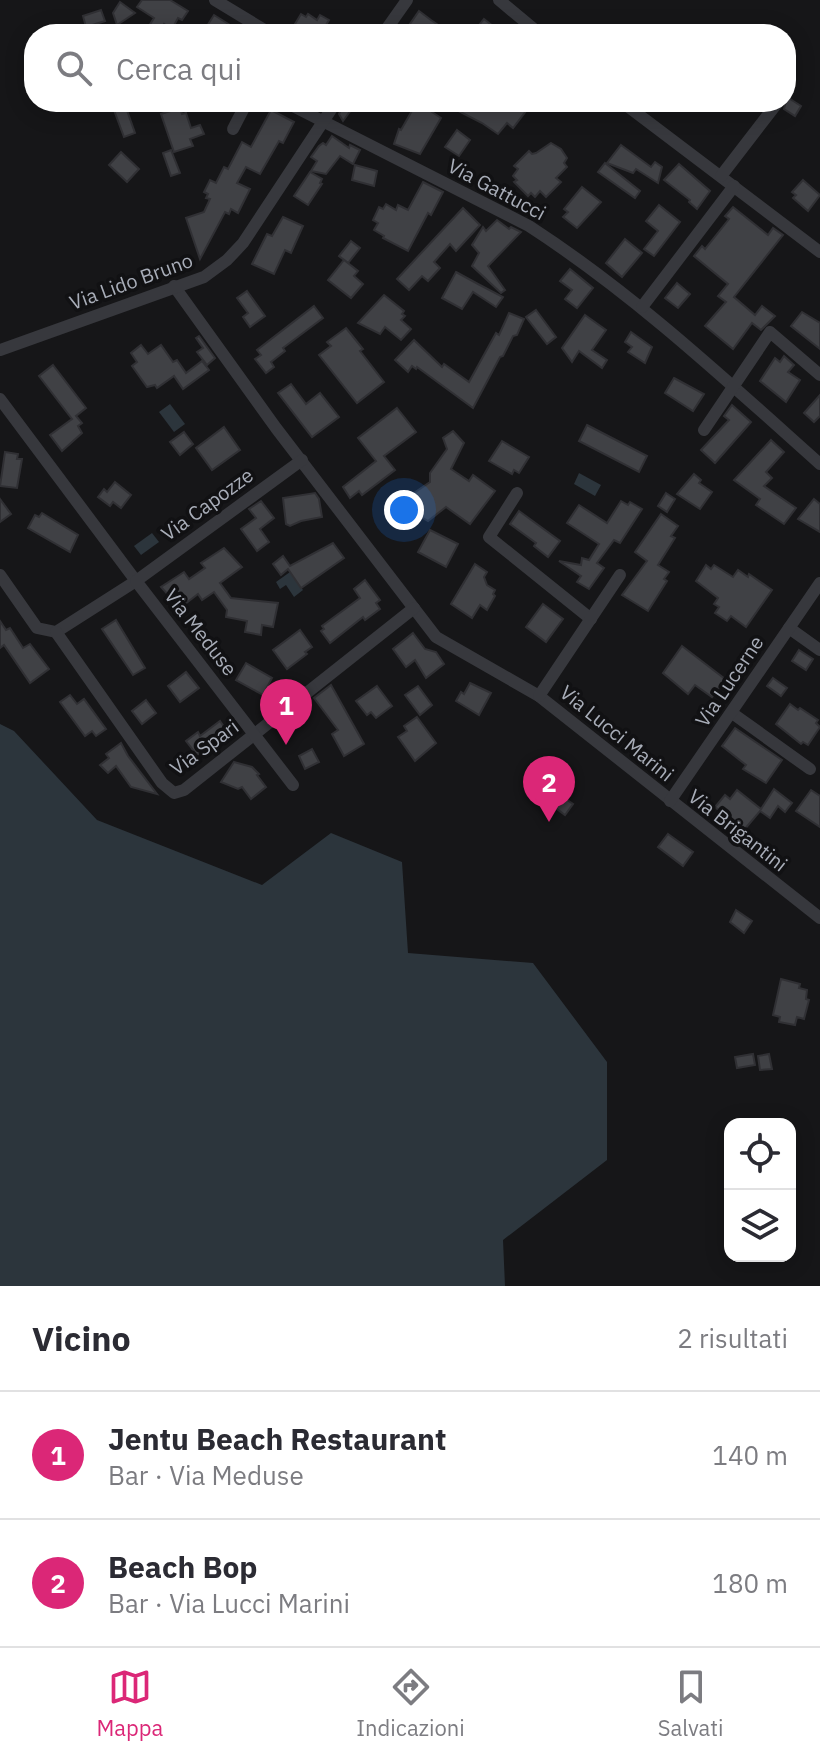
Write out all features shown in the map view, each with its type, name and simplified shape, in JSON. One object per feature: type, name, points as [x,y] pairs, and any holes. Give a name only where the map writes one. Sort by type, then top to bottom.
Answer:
[{"type":"street","points":[[215,0],[255,24]]},
{"type":"street","points":[[390,24],[407,0]]},
{"type":"street","points":[[499,0],[528,24]]},
{"type":"street","points":[[233,129],[242,112]]},
{"type":"street","name":"Via Gattucci","points":[[304,112],[529,226],[642,307],[820,464]]},
{"type":"street","name":"Via Lido Bruno","points":[[0,350],[204,277],[243,243],[330,112]]},
{"type":"street","points":[[635,112],[820,252]]},
{"type":"street","points":[[721,176],[770,112]]},
{"type":"street","points":[[642,307],[734,186]]},
{"type":"street","name":"Via Lucci Marini","points":[[174,286],[436,637],[539,696],[670,801]]},
{"type":"street","points":[[704,430],[770,332],[820,375]]},
{"type":"street","name":"Via Meduse","points":[[0,399],[293,785]]},
{"type":"street","name":"Via Capozze","points":[[56,632],[136,581],[302,460]]},
{"type":"street","points":[[517,493],[489,537],[591,619]]},
{"type":"street","points":[[0,575],[37,628],[56,632]]},
{"type":"street","name":"Via Lucci Marini","points":[[539,696],[620,575]]},
{"type":"street","name":"Via Lucerne","points":[[670,801],[820,583]]},
{"type":"street","name":"Via Spari","points":[[56,632],[168,790],[174,793],[184,790],[414,608]]},
{"type":"street","points":[[789,628],[820,650]]},
{"type":"street","points":[[732,713],[810,769]]},
{"type":"street","name":"Via Brigantini","points":[[670,801],[820,918]]},
{"type":"shaded area","points":[[170,404],[185,424],[174,432],[159,412]]},
{"type":"shaded area","points":[[579,473],[601,485],[595,496],[574,484]]},
{"type":"shaded area","points":[[152,533],[159,542],[141,555],[134,546]]},
{"type":"shaded area","points":[[290,572],[303,590],[294,597],[286,585],[280,589],[276,582]]},
{"type":"shaded area","points":[[0,724],[14,731],[97,820],[262,885],[331,833],[402,862],[408,953],[533,963],[607,1062],[607,1160],[503,1240],[505,1286],[0,1286]]},
{"type":"building","points":[[142,0],[170,0],[188,11],[175,24],[150,24],[154,18],[137,7]]},
{"type":"building","points":[[120,2],[135,13],[117,24],[113,13]]},
{"type":"building","points":[[101,10],[105,21],[85,24],[83,16]]},
{"type":"building","points":[[419,11],[437,24],[410,24]]},
{"type":"building","points":[[301,14],[306,17],[308,14],[317,20],[320,15],[329,20],[327,24],[295,24]]},
{"type":"building","points":[[214,15],[228,24],[208,24]]},
{"type":"building","points":[[796,103],[801,106],[795,116],[789,112],[796,112]]},
{"type":"building","points":[[115,112],[128,112],[135,133],[124,137]]},
{"type":"building","points":[[270,112],[294,122],[260,174],[246,167],[237,183],[250,189],[238,213],[231,209],[229,214],[225,212],[200,259],[186,218],[204,212],[210,199],[204,192],[210,180],[216,183],[224,167],[228,169],[242,142],[251,147]]},
{"type":"building","points":[[340,112],[350,112],[343,121]]},
{"type":"building","points":[[411,112],[432,112],[441,118],[420,154],[394,144]]},
{"type":"building","points":[[461,112],[525,112],[513,128],[507,123],[498,134]]},
{"type":"building","points":[[186,113],[191,128],[200,125],[204,134],[190,139],[193,146],[174,152],[161,114]]},
{"type":"building","points":[[457,130],[470,140],[459,156],[445,147]]},
{"type":"building","points":[[332,136],[349,148],[350,145],[360,150],[353,164],[340,156],[326,174],[311,171],[317,161],[311,157]]},
{"type":"building","points":[[551,143],[561,149],[567,158],[564,163],[567,167],[556,178],[561,182],[546,197],[540,191],[535,197],[531,193],[528,196],[514,182],[517,180],[513,176],[518,169],[514,166],[529,151],[536,153]]},
{"type":"building","points":[[621,145],[651,167],[655,162],[662,167],[658,183],[636,169],[633,173],[607,163]]},
{"type":"building","points":[[171,150],[180,173],[171,176],[163,153]]},
{"type":"building","points":[[121,152],[139,169],[127,182],[109,165]]},
{"type":"building","points":[[605,163],[640,191],[635,198],[598,172]]},
{"type":"building","points":[[679,164],[710,191],[697,209],[664,180]]},
{"type":"building","points":[[355,165],[377,171],[374,186],[352,180]]},
{"type":"building","points":[[310,172],[322,179],[322,184],[308,205],[294,196]]},
{"type":"building","points":[[803,180],[820,195],[808,211],[793,198],[796,195],[792,192]]},
{"type":"building","points":[[423,182],[443,192],[408,251],[383,238],[374,230],[378,223],[373,220],[379,207],[383,209],[386,204],[396,210],[398,205],[408,210]]},
{"type":"building","points":[[582,187],[601,202],[577,228],[563,217],[568,212],[564,209]]},
{"type":"building","points":[[659,205],[680,222],[654,256],[644,249],[658,231],[646,221]]},
{"type":"building","points":[[733,207],[768,235],[773,228],[783,235],[734,297],[755,315],[762,306],[775,316],[761,330],[752,323],[733,349],[705,326],[726,302],[718,296],[728,284],[694,256],[702,246],[705,249],[729,219],[725,216]]},
{"type":"building","points":[[463,208],[480,225],[456,251],[450,244],[434,262],[440,268],[428,281],[422,276],[409,290],[397,279]]},
{"type":"building","points":[[283,217],[303,226],[291,253],[285,250],[274,274],[252,264],[267,234],[272,236]]},
{"type":"building","points":[[497,220],[509,229],[511,227],[521,232],[488,266],[505,290],[501,293],[472,266],[479,253],[472,245],[483,227],[486,231]]},
{"type":"building","points":[[625,239],[642,253],[622,277],[606,263]]},
{"type":"building","points":[[351,241],[360,248],[348,263],[339,256]]},
{"type":"building","points":[[344,260],[358,271],[354,276],[363,284],[351,298],[328,280]]},
{"type":"building","points":[[570,269],[593,288],[577,308],[565,299],[572,290],[560,281]]},
{"type":"building","points":[[456,272],[503,297],[496,307],[473,292],[462,309],[442,298]]},
{"type":"building","points":[[677,283],[690,294],[678,308],[665,298]]},
{"type":"building","points":[[247,291],[265,316],[250,327],[243,317],[248,313],[237,298]]},
{"type":"building","points":[[384,295],[404,311],[402,314],[405,316],[401,320],[411,329],[401,340],[385,327],[380,334],[358,323]]},
{"type":"building","points":[[314,306],[323,318],[283,348],[285,351],[271,362],[274,367],[266,373],[255,359],[261,355],[257,350]]},
{"type":"building","points":[[536,310],[556,337],[547,344],[526,317]]},
{"type":"building","points":[[802,312],[820,323],[820,349],[791,326]]},
{"type":"building","points":[[509,313],[524,319],[473,408],[417,367],[412,366],[408,372],[395,360],[414,340],[442,367],[444,364],[469,382]]},
{"type":"building","points":[[585,315],[606,330],[592,350],[607,360],[602,368],[579,351],[572,362],[562,348]]},
{"type":"building","points":[[346,328],[384,382],[357,403],[319,355],[331,346],[327,342]]},
{"type":"building","points":[[631,332],[652,347],[645,363],[628,352],[632,347],[625,342]]},
{"type":"building","points":[[199,336],[215,358],[207,365],[197,352],[203,348],[196,338]]},
{"type":"building","points":[[141,345],[148,354],[161,345],[186,373],[202,361],[209,370],[183,389],[174,376],[157,388],[155,385],[147,387],[132,366],[137,362],[131,353]]},
{"type":"building","points":[[784,356],[794,365],[788,372],[800,380],[786,402],[760,381],[775,358],[780,362]]},
{"type":"building","points":[[53,365],[86,408],[76,416],[82,423],[78,426],[82,433],[62,451],[50,435],[72,419],[39,376]]},
{"type":"building","points":[[674,378],[704,394],[693,411],[665,393]]},
{"type":"building","points":[[291,384],[306,404],[320,393],[339,417],[312,437],[278,393]]},
{"type":"building","points":[[820,395],[820,416],[814,422],[804,413]]},
{"type":"building","points":[[732,405],[751,422],[715,463],[701,450],[729,420],[724,416]]},
{"type":"building","points":[[397,408],[416,432],[384,456],[395,470],[362,495],[359,491],[350,498],[343,487],[376,461],[358,438]]},
{"type":"building","points":[[587,425],[647,456],[639,472],[579,441]]},
{"type":"building","points":[[224,427],[240,450],[212,470],[196,448]]},
{"type":"building","points":[[453,431],[464,443],[451,469],[469,481],[473,475],[495,491],[470,524],[446,507],[428,521],[410,510],[417,504],[411,495],[430,482],[430,473],[447,449],[443,438]]},
{"type":"building","points":[[184,432],[193,444],[180,455],[170,442]]},
{"type":"building","points":[[771,440],[784,452],[766,472],[772,478],[764,486],[796,508],[784,524],[756,505],[760,499],[734,480]]},
{"type":"building","points":[[502,441],[529,457],[519,473],[514,470],[512,474],[489,461]]},
{"type":"building","points":[[5,452],[18,454],[17,459],[22,459],[17,488],[0,486]]},
{"type":"building","points":[[694,474],[701,480],[699,483],[712,492],[700,509],[677,494]]},
{"type":"building","points":[[115,482],[131,495],[121,508],[113,502],[110,506],[98,497]]},
{"type":"building","points":[[315,493],[322,517],[290,526],[286,524],[283,498]]},
{"type":"building","points":[[666,493],[675,499],[667,512],[658,506]]},
{"type":"building","points":[[0,499],[11,514],[0,522]]},
{"type":"building","points":[[814,499],[820,504],[820,532],[798,519]]},
{"type":"building","points":[[261,501],[274,518],[260,529],[269,542],[257,551],[241,529],[256,518],[249,509]]},
{"type":"building","points":[[621,501],[642,509],[620,543],[614,540],[597,563],[604,568],[589,589],[577,582],[581,576],[559,561],[581,565],[582,558],[589,560],[599,544],[567,523],[579,505],[607,523]]},
{"type":"building","points":[[519,511],[560,541],[548,557],[534,546],[536,543],[510,524]]},
{"type":"building","points":[[42,513],[78,535],[70,552],[28,528],[35,515],[39,517]]},
{"type":"building","points":[[661,514],[678,526],[671,536],[675,538],[658,565],[669,572],[664,579],[667,581],[648,611],[622,595],[647,561],[635,552]]},
{"type":"building","points":[[430,530],[458,544],[446,567],[418,552]]},
{"type":"building","points":[[333,543],[344,558],[301,588],[288,569],[281,575],[273,564],[283,556],[290,566]]},
{"type":"building","points":[[224,548],[242,567],[220,583],[231,598],[278,603],[273,627],[262,625],[261,635],[245,632],[247,621],[226,617],[227,610],[214,592],[202,600],[198,594],[180,608],[161,587],[184,572],[189,579],[205,568],[201,563]]},
{"type":"building","points":[[475,564],[487,572],[484,577],[487,585],[495,590],[495,596],[487,610],[480,605],[472,618],[451,604]]},
{"type":"building","points":[[706,565],[711,569],[714,565],[733,577],[738,570],[748,577],[749,574],[772,590],[746,627],[731,616],[727,621],[715,613],[719,607],[714,604],[718,598],[696,581]]},
{"type":"building","points":[[365,580],[380,600],[376,603],[380,609],[365,620],[363,617],[330,643],[321,631],[324,629],[322,626],[360,598],[354,589]]},
{"type":"building","points":[[543,604],[563,619],[546,642],[526,627]]},
{"type":"building","points":[[116,620],[145,668],[133,675],[102,629]]},
{"type":"building","points":[[0,621],[6,630],[10,628],[23,648],[30,644],[49,669],[30,683],[4,645],[0,648]]},
{"type":"building","points":[[300,630],[312,647],[287,669],[273,650]]},
{"type":"building","points":[[413,633],[425,649],[436,652],[444,664],[426,678],[415,660],[406,667],[393,649]]},
{"type":"building","points":[[682,646],[725,679],[712,697],[695,685],[688,694],[663,673]]},
{"type":"building","points":[[799,650],[813,659],[806,670],[792,661]]},
{"type":"building","points":[[246,663],[272,678],[263,695],[236,680]]},
{"type":"building","points":[[186,672],[199,688],[180,702],[168,686]]},
{"type":"building","points":[[773,678],[787,688],[781,696],[767,686]]},
{"type":"building","points":[[470,683],[491,693],[479,715],[456,701]]},
{"type":"building","points":[[331,685],[364,744],[344,756],[332,734],[338,730],[314,698]]},
{"type":"building","points":[[377,686],[392,706],[376,718],[371,712],[367,715],[356,701]]},
{"type":"building","points":[[418,686],[432,705],[420,715],[405,695]]},
{"type":"building","points":[[70,695],[77,704],[84,699],[106,729],[96,736],[92,731],[85,736],[60,702]]},
{"type":"building","points":[[146,700],[156,713],[142,724],[132,711]]},
{"type":"building","points":[[790,704],[818,720],[816,723],[820,727],[808,745],[801,744],[776,724]]},
{"type":"building","points":[[417,717],[436,743],[415,761],[398,737],[407,731],[404,726]]},
{"type":"building","points":[[220,721],[227,731],[197,755],[186,741],[198,732],[200,736]]},
{"type":"building","points":[[735,728],[782,760],[766,783],[743,769],[746,765],[722,746]]},
{"type":"building","points":[[121,743],[157,794],[131,787],[116,766],[108,773],[100,765],[109,758],[106,754]]},
{"type":"building","points":[[312,749],[319,762],[305,769],[299,756]]},
{"type":"building","points":[[234,762],[252,767],[266,787],[251,799],[242,787],[238,789],[221,782]]},
{"type":"building","points":[[774,789],[792,803],[785,812],[778,806],[770,818],[760,811],[744,830],[715,807],[725,795],[730,799],[737,790],[761,809]]},
{"type":"building","points":[[553,790],[573,804],[565,815],[545,800]]},
{"type":"building","points":[[811,790],[820,796],[820,827],[796,811]]},
{"type":"building","points":[[668,834],[693,852],[683,866],[658,847]]},
{"type":"building","points":[[736,910],[752,921],[744,933],[730,922]]},
{"type":"building","points":[[781,979],[800,984],[799,988],[807,990],[806,999],[809,1000],[804,1019],[797,1017],[795,1025],[779,1022],[780,1017],[773,1015]]},
{"type":"building","points":[[753,1054],[755,1065],[737,1068],[735,1057]]},
{"type":"building","points":[[769,1054],[772,1069],[760,1070],[758,1056]]},
{"type":"place","name":"Jentu Beach Restaurant","points":[[286,745]]},
{"type":"place","name":"Beach Bop","points":[[549,822]]}]
